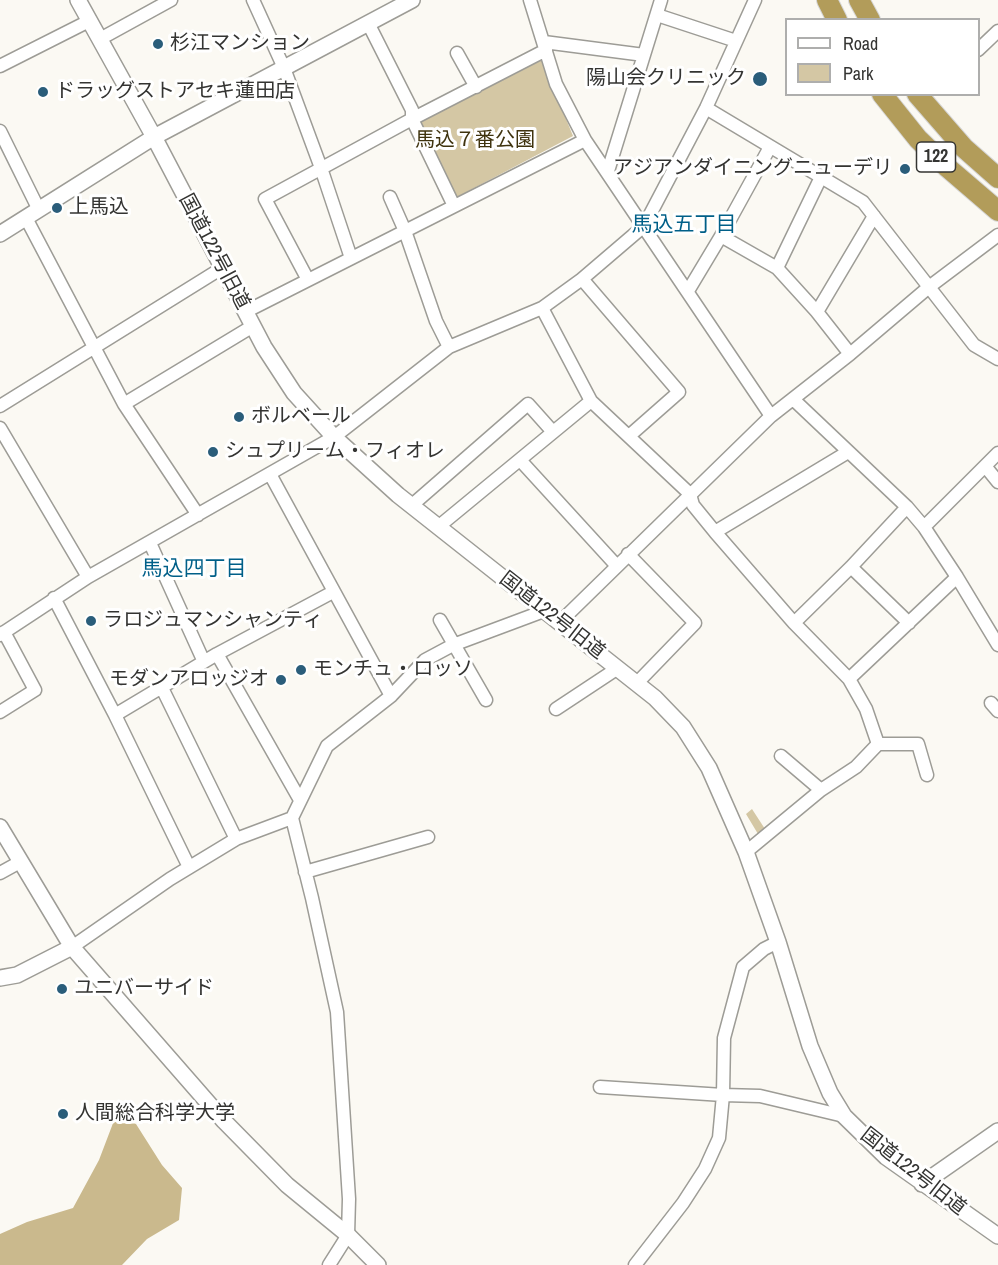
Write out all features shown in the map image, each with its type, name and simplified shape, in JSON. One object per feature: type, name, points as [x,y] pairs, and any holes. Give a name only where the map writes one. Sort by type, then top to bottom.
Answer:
[{"type":"highway","points":[[827,0],[836,18]]},
{"type":"highway","points":[[860,0],[869,18]]},
{"type":"highway","name":"122","points":[[884,96],[918,139],[998,211]]},
{"type":"highway","name":"122","points":[[923,97],[964,148],[998,178]]},
{"type":"street","name":"国道122号旧道","points":[[78,0],[154,137],[245,312],[294,393],[334,437],[411,506],[637,683],[672,714],[709,768],[746,852],[778,942],[820,1074],[844,1116],[886,1157],[998,1236]]},
{"type":"street","points":[[100,39],[171,0]]},
{"type":"street","points":[[253,0],[284,68],[351,258]]},
{"type":"street","points":[[0,234],[154,137],[412,0]]},
{"type":"street","points":[[530,0],[556,84],[585,140],[771,416]]},
{"type":"street","points":[[608,171],[662,0]]},
{"type":"street","points":[[0,712],[35,690],[2,634],[88,577],[334,437],[449,347],[542,308],[582,279],[644,226],[706,108],[755,0]]},
{"type":"street","points":[[657,15],[736,41]]},
{"type":"street","points":[[0,66],[89,21]]},
{"type":"street","points":[[368,23],[412,110],[412,119],[454,206]]},
{"type":"street","points":[[980,48],[998,31]]},
{"type":"street","points":[[308,280],[265,199],[476,87],[545,46],[644,55]]},
{"type":"street","points":[[457,53],[476,87]]},
{"type":"street","points":[[706,108],[863,202],[974,345],[998,359]]},
{"type":"street","points":[[0,131],[39,210]]},
{"type":"street","points":[[245,312],[585,140]]},
{"type":"street","points":[[688,291],[770,147]]},
{"type":"street","points":[[777,268],[821,177]]},
{"type":"street","points":[[390,197],[405,231],[436,321],[449,347]]},
{"type":"street","points":[[817,312],[874,216]]},
{"type":"street","points":[[26,218],[124,404],[198,515]]},
{"type":"street","points":[[560,622],[771,416],[850,354],[929,287],[998,235]]},
{"type":"street","points":[[721,236],[777,268],[817,312],[850,354]]},
{"type":"street","points":[[0,406],[222,268]]},
{"type":"street","points":[[582,279],[679,392],[629,436]]},
{"type":"street","points":[[542,308],[591,401],[690,494],[693,505],[715,532],[794,623],[849,679],[866,709],[879,744]]},
{"type":"street","points":[[124,404],[253,326]]},
{"type":"street","points":[[794,399],[907,507],[924,527],[998,645]]},
{"type":"street","points":[[438,527],[591,401]]},
{"type":"street","points":[[411,506],[528,404],[553,432]]},
{"type":"street","points":[[0,428],[88,577]]},
{"type":"street","points":[[715,532],[848,452]]},
{"type":"street","points":[[924,527],[998,453]]},
{"type":"street","points":[[520,460],[616,565]]},
{"type":"street","points":[[985,466],[998,482]]},
{"type":"street","points":[[270,474],[391,696]]},
{"type":"street","points":[[794,623],[907,507]]},
{"type":"street","points":[[150,543],[204,662]]},
{"type":"street","points":[[628,554],[695,623],[637,683]]},
{"type":"street","points":[[851,567],[909,623]]},
{"type":"street","points":[[849,679],[957,577]]},
{"type":"street","points":[[115,716],[218,654],[333,592]]},
{"type":"street","points":[[54,598],[189,867]]},
{"type":"street","points":[[329,1265],[348,1235],[349,1199],[337,1012],[292,818],[327,746],[391,696],[425,660],[453,645],[544,611]]},
{"type":"street","points":[[440,620],[486,700]]},
{"type":"street","points":[[218,654],[300,800]]},
{"type":"street","points":[[556,709],[618,668]]},
{"type":"street","points":[[162,688],[236,839]]},
{"type":"street","points":[[746,852],[821,790],[856,767],[879,744],[918,744],[927,775]]},
{"type":"street","points":[[781,756],[821,790]]},
{"type":"street","points":[[0,978],[17,975],[72,947],[189,867],[236,839],[292,818]]},
{"type":"street","points":[[0,827],[72,947],[224,1121],[287,1185],[348,1235],[378,1265]]},
{"type":"street","points":[[305,872],[428,837]]},
{"type":"street","points":[[0,873],[20,862]]},
{"type":"street","points":[[635,1265],[683,1203],[705,1169],[719,1138],[723,1095],[724,1038],[743,967],[764,949],[778,942]]},
{"type":"street","points":[[600,1087],[760,1096],[844,1116]]},
{"type":"street","points":[[922,1184],[998,1131]]},
{"type":"green space","name":"馬込７番公園","points":[[542,60],[573,136],[455,198],[419,123]]},
{"type":"green space","points":[[752,809],[765,829],[758,834],[746,814]]},
{"type":"shaded area","points":[[115,1118],[136,1124],[162,1165],[182,1188],[179,1220],[147,1239],[122,1265],[0,1265],[0,1234],[27,1222],[73,1208],[99,1160]]},
{"type":"place","name":"杉江マンション","points":[[158,44]]},
{"type":"place","name":"陽山会クリニック","points":[[760,79]]},
{"type":"place","name":"ドラッグストアセキ蓮田店","points":[[43,92]]},
{"type":"place","name":"アジアンダイニングニューデリ","points":[[905,169]]},
{"type":"place","name":"上馬込","points":[[57,208]]},
{"type":"place","name":"ボルベール","points":[[239,417]]},
{"type":"place","name":"シュプリーム・フィオレ","points":[[213,452]]},
{"type":"place","name":"ラロジュマンシャンティ","points":[[91,621]]},
{"type":"place","name":"モンチュ・ロッソ","points":[[301,670]]},
{"type":"place","name":"モダンアロッジオ","points":[[281,680]]},
{"type":"place","name":"ユニバーサイド","points":[[62,989]]},
{"type":"place","name":"人間総合科学大学","points":[[63,1114]]},
{"type":"district","name":"馬込五丁目","points":[[684,225]]},
{"type":"district","name":"馬込四丁目","points":[[194,569]]}]
